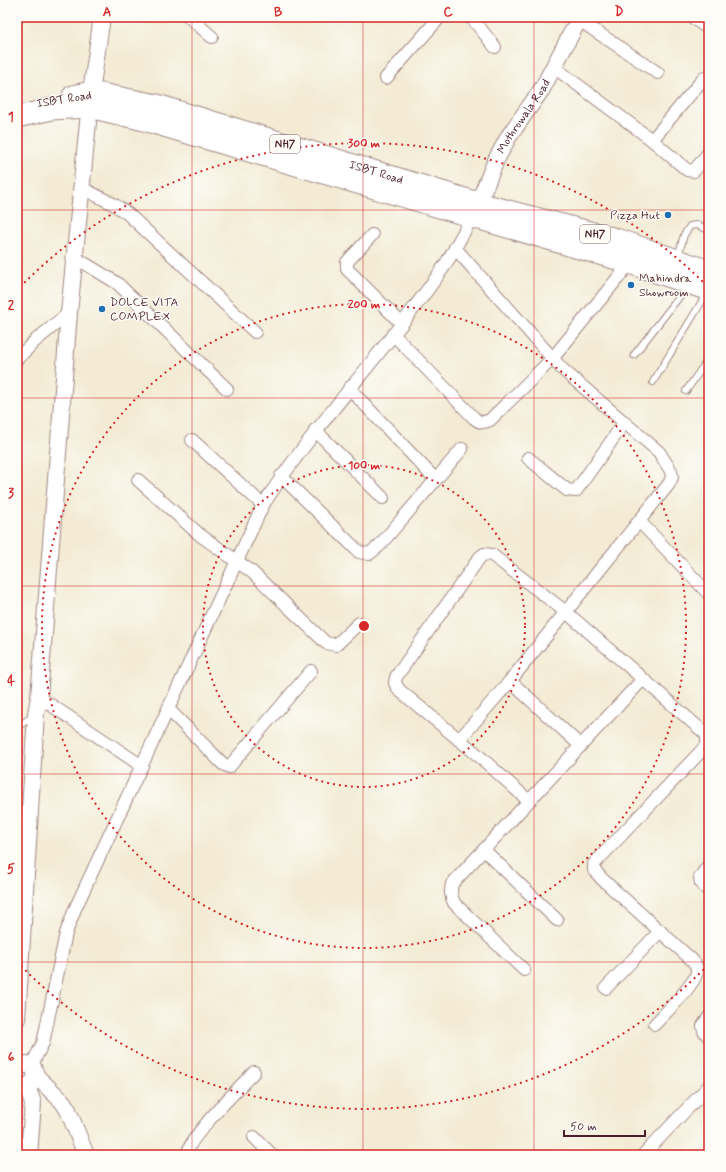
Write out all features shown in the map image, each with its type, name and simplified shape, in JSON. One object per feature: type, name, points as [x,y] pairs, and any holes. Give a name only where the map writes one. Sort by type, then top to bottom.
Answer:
[{"type":"highway","name":"ISBT Road","points":[[17,107],[90,100],[157,105],[475,211],[616,239],[709,271]]},
{"type":"highway","name":"NH7","points":[[17,116],[90,100]]},
{"type":"highway","points":[[475,211],[703,287]]},
{"type":"main road","points":[[17,1019],[36,714],[39,698],[69,313],[76,258],[90,100],[102,17]]},
{"type":"main road","name":"Mothrowala Road","points":[[475,211],[496,160],[509,136],[555,68],[580,19]]},
{"type":"main road","points":[[22,1074],[33,1103],[29,1155]]},
{"type":"main road","points":[[22,1074],[65,1106],[73,1121],[86,1155]]},
{"type":"street","points":[[189,17],[212,37]]},
{"type":"street","points":[[386,78],[440,17]]},
{"type":"street","points":[[471,17],[495,47]]},
{"type":"street","points":[[692,17],[709,29]]},
{"type":"street","points":[[580,19],[658,73]]},
{"type":"street","points":[[555,68],[652,140],[689,171],[694,170],[709,152]]},
{"type":"street","points":[[652,140],[704,78]]},
{"type":"street","points":[[82,188],[115,205],[128,214],[255,332]]},
{"type":"street","points":[[22,1074],[43,1043],[66,933],[87,881],[263,505],[281,476],[315,430],[402,324],[444,267],[475,211]]},
{"type":"street","points":[[372,235],[350,257],[346,265],[347,269],[402,324]]},
{"type":"street","points":[[455,248],[552,359],[569,376],[659,452],[671,471],[672,476],[668,484],[640,522],[510,681],[459,740]]},
{"type":"street","points":[[76,258],[117,283],[226,389]]},
{"type":"street","points":[[393,334],[474,418],[482,422],[490,420],[552,359],[630,263]]},
{"type":"street","points":[[17,359],[35,341],[69,313]]},
{"type":"street","points":[[349,388],[435,479]]},
{"type":"street","points":[[528,458],[567,490],[576,491],[624,423]]},
{"type":"street","points":[[315,430],[383,498]]},
{"type":"street","points":[[192,440],[263,505]]},
{"type":"street","points":[[281,476],[359,552],[366,555],[379,546],[462,449]]},
{"type":"street","points":[[138,480],[200,535],[237,560],[330,645],[338,643],[359,623]]},
{"type":"street","points":[[640,522],[709,594]]},
{"type":"street","points":[[529,802],[459,740],[399,690],[395,680],[480,557],[484,554],[492,555],[566,612],[643,680],[702,729],[707,735],[707,744],[596,862],[594,867],[602,879],[695,963],[698,971],[689,986],[655,1024]]},
{"type":"street","points":[[168,709],[223,764],[229,767],[311,671]]},
{"type":"street","points":[[524,970],[454,903],[450,895],[452,884],[643,680]]},
{"type":"street","points":[[510,681],[581,746]]},
{"type":"street","points":[[39,698],[142,766]]},
{"type":"street","points":[[484,850],[557,920]]},
{"type":"street","points":[[709,865],[700,877],[701,883],[709,891]]},
{"type":"street","points":[[606,988],[660,931]]},
{"type":"street","points":[[709,1017],[703,1026],[704,1031],[709,1037]]},
{"type":"street","points":[[188,1155],[188,1148],[200,1132],[254,1072]]},
{"type":"street","points":[[643,1155],[709,1086]]},
{"type":"street","points":[[254,1138],[272,1155]]},
{"type":"lane","points":[[677,261],[684,235],[690,226],[697,225],[709,230]]},
{"type":"lane","points":[[634,354],[703,287]]},
{"type":"lane","points":[[654,382],[703,287]]},
{"type":"lane","points":[[686,391],[709,358]]},
{"type":"lane","points":[[17,727],[36,714]]},
{"type":"place","name":"Pizza Hut","points":[[668,215]]},
{"type":"place","name":"Mahindra Showroom","points":[[631,285]]},
{"type":"place","name":"DOLCE VITA COMPLEX","points":[[102,309]]}]
